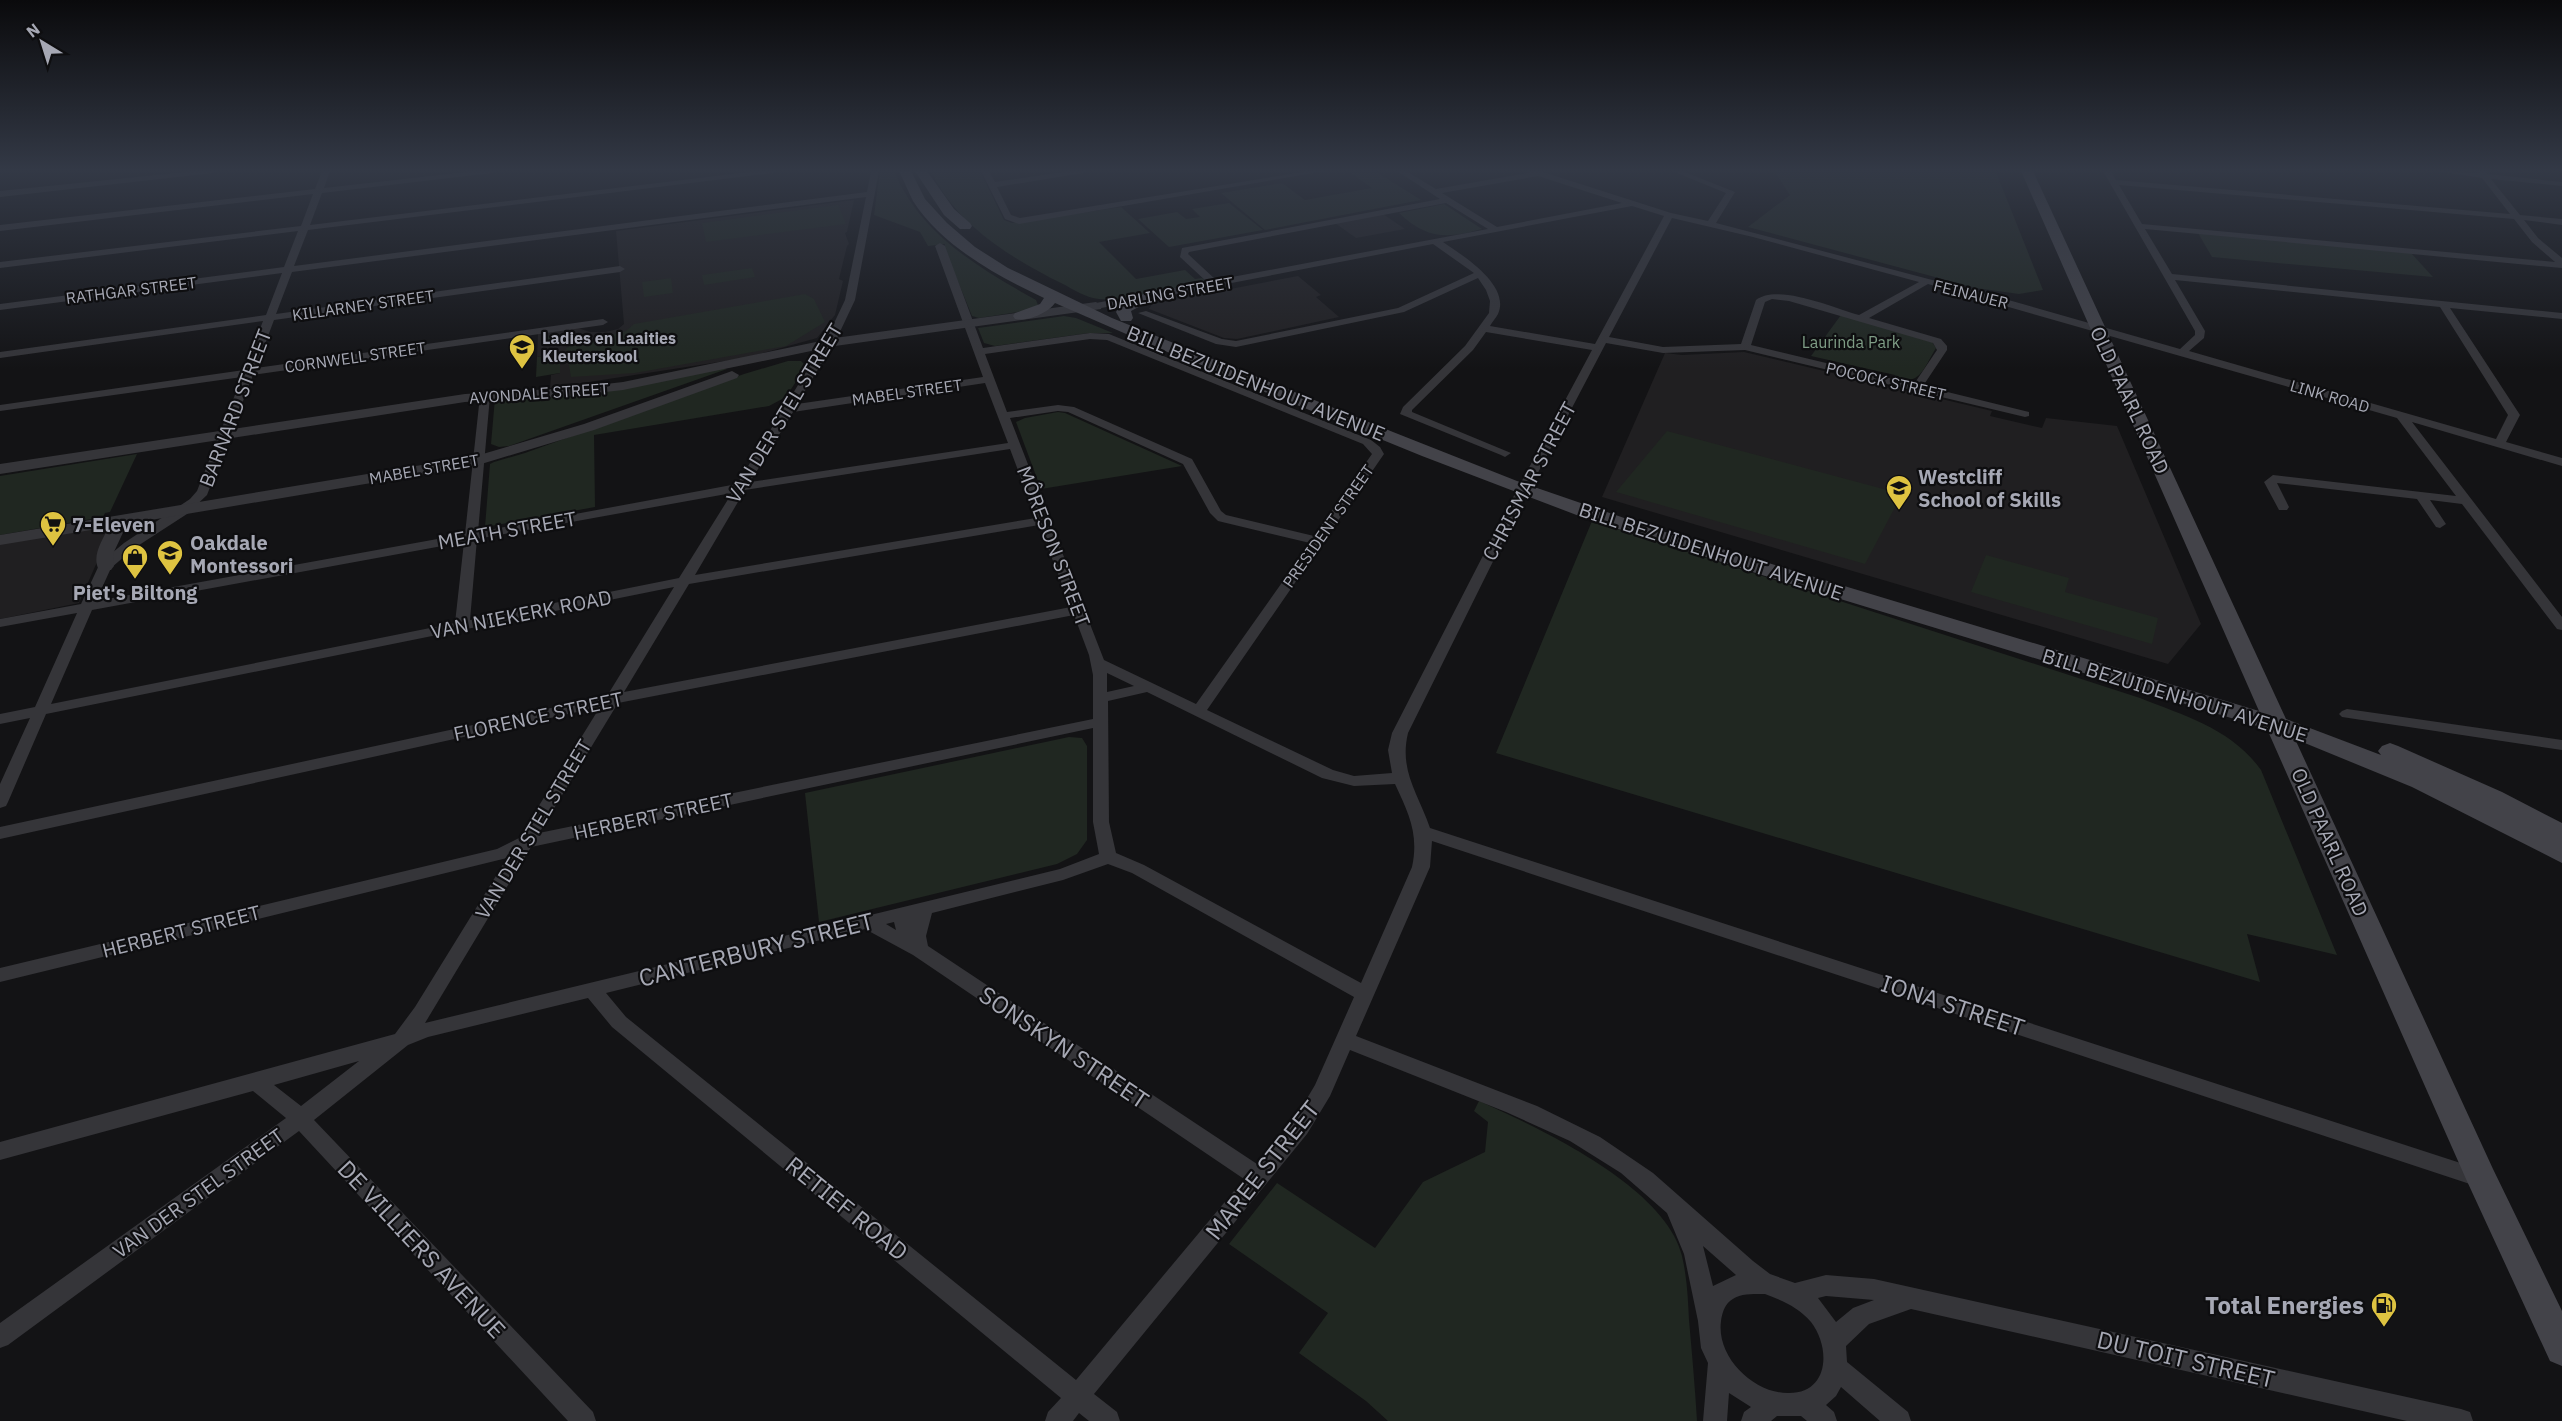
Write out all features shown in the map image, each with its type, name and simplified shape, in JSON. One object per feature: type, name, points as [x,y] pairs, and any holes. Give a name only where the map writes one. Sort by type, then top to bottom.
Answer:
[{"type":"main road","name":"BILL BEZUIDENHOUT AVENUE","points":[[954,237],[1029,287],[1076,309],[1221,369],[1526,484],[1737,561],[2360,738],[2493,798],[2562,834]]},
{"type":"main road","name":"BILL BEZUIDENHOUT AVENUE","points":[[978,237],[1005,259],[1045,283],[1096,306],[1526,484]]},
{"type":"main road","name":"OLD PAARL ROAD","points":[[2057,237],[2482,1179],[2562,1349]]},
{"type":"main road","points":[[1020,316],[1042,309],[1052,297]]},
{"type":"main road","points":[[1126,318],[1123,312],[1125,308],[1147,297]]},
{"type":"main road","name":"BILL BEZUIDENHOUT AVENUE","points":[[2272,714],[2402,773],[2562,854]]},
{"type":"street","points":[[0,266],[230,237]]},
{"type":"street","name":"BARNARD STREET","points":[[0,802],[105,566],[129,545],[184,509],[203,492],[301,237]]},
{"type":"street","name":"RATHGAR STREET","points":[[0,307],[538,237]]},
{"type":"street","name":"VAN DER STEL STREET","points":[[0,1337],[300,1119],[403,1038],[422,1012],[526,842],[609,700],[829,344],[850,300],[861,237]]},
{"type":"street","points":[[1216,285],[1183,255],[1185,250],[1251,237]]},
{"type":"street","name":"DARLING STREET","points":[[1096,306],[1459,237]]},
{"type":"street","name":"CHRISMAR STREET","points":[[1396,750],[1400,733],[1526,484],[1658,237]]},
{"type":"street","name":"FEINAUER","points":[[1760,237],[2009,303],[2098,330]]},
{"type":"street","points":[[2146,237],[2200,333],[2200,336],[2180,354]]},
{"type":"street","points":[[2266,237],[2562,264]]},
{"type":"street","points":[[2533,237],[2562,264]]},
{"type":"street","points":[[1436,242],[1480,274],[1496,306],[1494,313],[1469,348],[1406,411],[1411,417],[1505,453]]},
{"type":"street","name":"MÔRESON STREET","points":[[940,246],[1098,663],[1101,822],[1108,857]]},
{"type":"street","name":"KILLARNEY STREET","points":[[0,355],[620,269]]},
{"type":"street","points":[[1143,313],[1220,342],[1236,344],[1401,310],[1480,274]]},
{"type":"street","points":[[2169,278],[2562,316]]},
{"type":"street","points":[[1861,318],[1924,282]]},
{"type":"street","points":[[1745,347],[1761,300],[1766,297],[1785,297],[1929,338],[1942,346],[1942,350],[1917,388]]},
{"type":"street","points":[[2443,304],[2514,415],[2499,444]]},
{"type":"street","name":"AVONDALE STREET","points":[[0,469],[485,396],[571,392],[623,386],[829,344],[1096,306]]},
{"type":"street","name":"CORNWELL STREET","points":[[0,408],[603,322]]},
{"type":"street","name":"POCOCK STREET","points":[[1483,328],[1673,351],[1745,347],[2025,414]]},
{"type":"street","name":"LINK ROAD","points":[[2098,330],[2562,462]]},
{"type":"street","name":"PRESIDENT STREET","points":[[979,352],[1090,336],[1108,337],[1372,445],[1378,454],[1198,711]]},
{"type":"street","name":"MABEL STREET","points":[[0,540],[478,460],[589,427],[742,372],[829,344]]},
{"type":"street","name":"MABEL STREET","points":[[789,409],[989,380]]},
{"type":"street","points":[[462,626],[485,396]]},
{"type":"street","points":[[1004,416],[1058,408],[1070,409],[1188,462],[1216,513],[1222,518],[1319,541]]},
{"type":"street","points":[[2402,417],[2562,626]]},
{"type":"street","name":"MEATH STREET","points":[[0,622],[740,488],[1015,444]]},
{"type":"street","points":[[2283,507],[2270,482],[2273,479],[2467,501]]},
{"type":"street","points":[[2420,495],[2440,524]]},
{"type":"street","points":[[105,566],[105,554],[120,520]]},
{"type":"street","name":"VAN NIEKERK ROAD","points":[[0,718],[682,582],[1044,520]]},
{"type":"street","name":"FLORENCE STREET","points":[[0,833],[609,700],[1078,609]]},
{"type":"street","points":[[1098,663],[1335,776],[1361,781],[1402,778]]},
{"type":"street","points":[[1100,698],[1150,687]]},
{"type":"street","points":[[2347,714],[2562,745]]},
{"type":"street","name":"HERBERT STREET","points":[[0,975],[501,854],[526,842],[1100,722]]},
{"type":"street","name":"MAREE STREET","points":[[1057,1421],[1260,1178],[1300,1128],[1323,1090],[1426,851],[1424,832],[1402,778],[1396,759],[1396,750]]},
{"type":"street","name":"IONA STREET","points":[[1424,832],[2482,1179]]},
{"type":"street","points":[[1108,857],[1138,869],[1365,994]]},
{"type":"street","name":"CANTERBURY STREET","points":[[0,1151],[374,1049],[427,1030],[1063,874],[1108,857]]},
{"type":"street","points":[[919,950],[917,936],[925,908]]},
{"type":"street","points":[[901,914],[909,941],[919,950]]},
{"type":"street","name":"SONSKYN STREET","points":[[866,922],[919,950],[1260,1178]]},
{"type":"street","name":"RETIEF ROAD","points":[[591,989],[619,1022],[1108,1421]]},
{"type":"street","points":[[1346,1040],[1512,1105],[1578,1135],[1627,1166],[1766,1283],[1794,1294],[1819,1316],[1834,1344],[1836,1368],[1829,1387],[1818,1397],[1804,1403],[1785,1406],[1773,1404],[1742,1389],[1719,1364],[1710,1342],[1695,1253],[1667,1201]]},
{"type":"street","name":"DE VILLIERS AVENUE","points":[[255,1081],[300,1119],[584,1421]]},
{"type":"street","points":[[1708,1320],[1717,1300],[1728,1290],[1745,1283],[1766,1283]]},
{"type":"street","name":"DU TOIT STREET","points":[[1794,1294],[1815,1287],[1834,1285],[1866,1287],[2461,1421]]},
{"type":"street","points":[[1834,1344],[1846,1327],[1861,1314],[1897,1305],[1910,1298]]},
{"type":"street","points":[[1715,1421],[1719,1364]]},
{"type":"street","points":[[1836,1368],[1899,1421]]},
{"type":"street","points":[[1804,1403],[1825,1421]]},
{"type":"street","points":[[1753,1421],[1773,1404]]},
{"type":"shaded area","points":[[617,237],[847,237],[849,244],[839,279],[843,281],[835,315],[817,338],[745,358],[550,388],[551,375],[560,373],[560,354],[537,357],[538,334],[578,328],[590,332],[605,332],[618,329],[624,324]]},
{"type":"shaded area","points":[[1298,276],[1321,295],[1316,297],[1339,317],[1237,339],[1224,338],[1149,309],[1152,304]]},
{"type":"shaded area","name":"Westcliff School of Skills","points":[[1744,352],[1992,411],[1990,416],[2042,428],[2046,418],[2117,426],[2201,624],[2168,664],[1602,497],[1665,353],[1682,355]]},
{"type":"shaded area","points":[[101,527],[112,528],[79,603],[0,619],[0,544]]},
{"type":"green space","points":[[705,237],[742,237],[706,242]]},
{"type":"green space","points":[[923,237],[942,237],[973,262],[1036,300],[1038,305],[1024,311],[979,318],[972,316],[944,247],[945,244],[928,246]]},
{"type":"green space","points":[[986,237],[1126,237],[1099,242],[1136,279],[1185,270],[1195,279],[1202,278],[1206,281],[1200,285],[1149,295],[1122,299],[1099,299],[1084,295],[1004,251]]},
{"type":"green space","points":[[1158,237],[1223,237],[1169,247]]},
{"type":"green space","points":[[1787,237],[2022,237],[2043,290],[2019,294],[1976,288]]},
{"type":"green space","points":[[2201,237],[2244,237],[2411,253],[2433,277],[2212,257]]},
{"type":"green space","points":[[752,268],[755,277],[704,285],[702,275]]},
{"type":"green space","points":[[671,278],[673,293],[644,297],[642,282]]},
{"type":"green space","points":[[805,294],[814,299],[825,322],[786,346],[635,373],[571,377],[566,348],[574,345],[544,339],[551,335],[582,341],[577,345],[626,331],[634,324]]},
{"type":"green space","name":"Laurinda Park","points":[[1841,315],[1932,342],[1936,348],[1920,374],[1910,380],[1902,381],[1893,379],[1895,375],[1811,356]]},
{"type":"green space","points":[[1064,316],[1076,318],[1113,333],[1089,333],[995,346],[984,343],[978,328]]},
{"type":"green space","points":[[560,354],[560,373],[536,377],[537,357]]},
{"type":"green space","points":[[788,361],[801,361],[806,366],[786,397],[769,406],[594,435],[595,507],[485,527],[490,464],[744,374]]},
{"type":"green space","points":[[727,369],[509,446],[499,447],[491,444],[495,398],[576,393]]},
{"type":"green space","points":[[1058,412],[1065,413],[1182,466],[1041,489],[1016,422],[1025,418]]},
{"type":"green space","points":[[1667,431],[1902,494],[1865,564],[1616,492]]},
{"type":"green space","points":[[137,454],[110,512],[105,513],[103,517],[0,535],[0,476]]},
{"type":"green space","points":[[1592,521],[2140,698],[2207,725],[2236,744],[2261,770],[2337,955],[2247,934],[2260,982],[1496,753]]},
{"type":"green space","points":[[1986,555],[2069,578],[2065,592],[2158,618],[2152,644],[1971,592]]},
{"type":"green space","points":[[1069,737],[1082,738],[1087,746],[1087,840],[1077,854],[1057,864],[819,922],[805,793]]},
{"type":"green space","points":[[1479,1101],[1534,1127],[1597,1163],[1627,1184],[1652,1206],[1671,1231],[1682,1256],[1685,1272],[1697,1421],[1388,1421],[1366,1401],[1299,1353],[1328,1313],[1229,1244],[1277,1183],[1375,1248],[1423,1182],[1485,1152],[1488,1122],[1474,1111]]},
{"type":"place","name":"Ladies en Laaities Kleuterskool","points":[[522,370]]},
{"type":"place","name":"Westcliff School of Skills","points":[[1899,511]]},
{"type":"place","name":"7-Eleven","points":[[53,547]]},
{"type":"place","name":"Oakdale Montessori","points":[[170,576]]},
{"type":"place","name":"Piet's Biltong","points":[[135,580]]},
{"type":"place","name":"Total Energies","points":[[2384,1328]]}]
